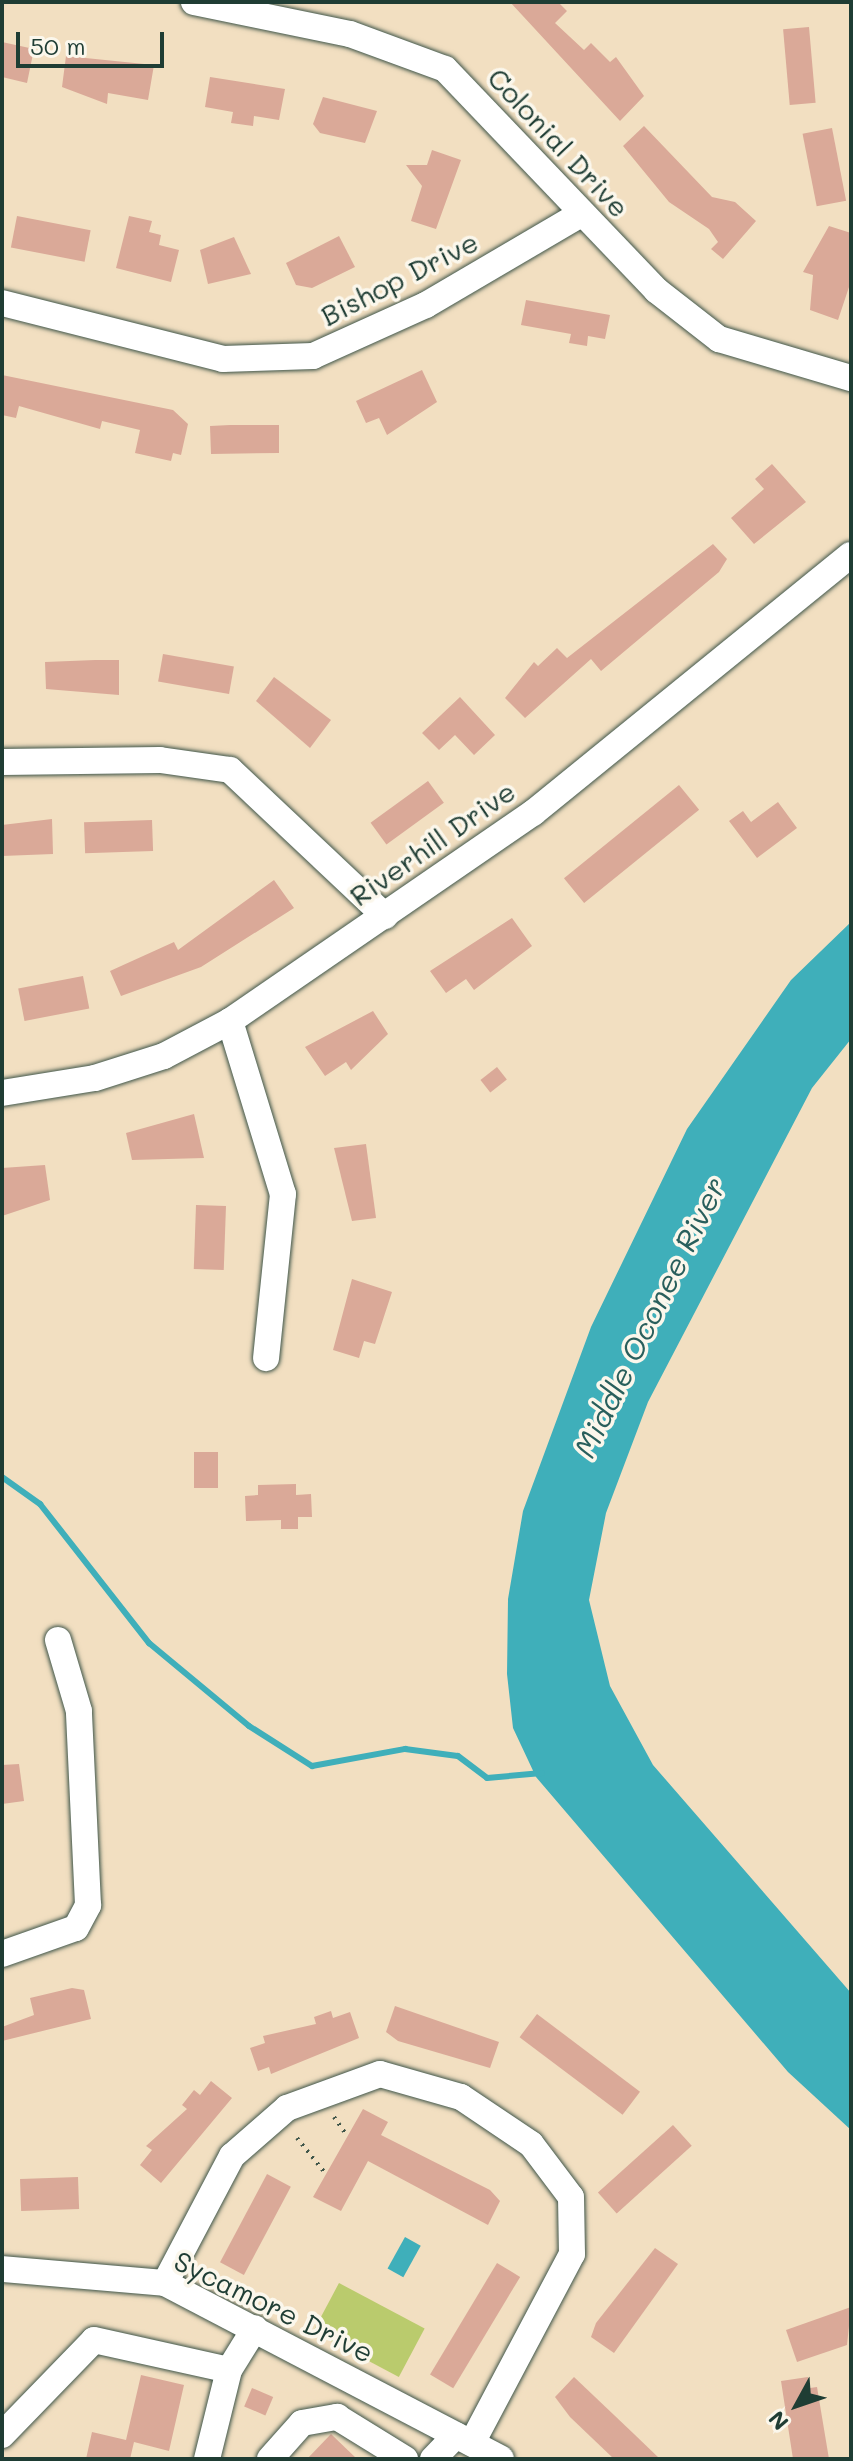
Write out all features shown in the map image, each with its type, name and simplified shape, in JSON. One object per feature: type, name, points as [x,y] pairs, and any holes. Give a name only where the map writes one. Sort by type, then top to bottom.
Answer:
[{"type":"street","name":"Colonial Drive","points":[[194,2],[350,34],[445,69],[656,290],[719,339],[851,378]]},
{"type":"street","name":"Bishop Drive","points":[[2,303],[223,359],[313,356],[412,312],[581,214]]},
{"type":"street","name":"Riverhill Drive","points":[[2,1093],[95,1078],[164,1056],[230,1021],[533,813],[851,555]]},
{"type":"street","points":[[2,762],[160,760],[230,770],[385,916]]},
{"type":"street","points":[[230,1021],[283,1194],[266,1358]]},
{"type":"street","points":[[2,1954],[76,1928],[88,1905],[79,1711],[58,1640]]},
{"type":"street","points":[[165,2283],[232,2156],[287,2108],[380,2074],[461,2097],[531,2144],[571,2197],[572,2254],[464,2439],[433,2459]]},
{"type":"street","name":"Sycamore Drive","points":[[2,2269],[165,2283],[501,2459]]},
{"type":"street","points":[[207,2459],[229,2370],[255,2328]]},
{"type":"street","points":[[2,2435],[94,2340],[229,2370]]},
{"type":"street","points":[[270,2459],[302,2423],[337,2417],[405,2459]]},
{"type":"path","points":[[334,2117],[346,2134]]},
{"type":"path","points":[[297,2138],[325,2173]]},
{"type":"green space","points":[[339,2283],[425,2329],[399,2377],[313,2332]]},
{"type":"water","name":"Middle Oconee River","points":[[851,922],[851,1039],[812,1088],[648,1402],[606,1513],[589,1600],[610,1686],[653,1765],[851,1993],[851,2130],[788,2072],[536,1777],[513,1728],[507,1674],[508,1599],[523,1511],[591,1327],[687,1129],[791,980]]},
{"type":"water","points":[[405,2237],[421,2246],[403,2277],[388,2268]]},
{"type":"building","points":[[510,2],[558,2],[567,11],[555,23],[584,50],[591,43],[610,62],[616,57],[644,96],[620,121]]},
{"type":"building","points":[[809,27],[816,103],[790,105],[783,29]]},
{"type":"building","points":[[2,42],[34,49],[27,83],[2,77]]},
{"type":"building","points":[[66,56],[154,65],[148,100],[108,93],[107,104],[62,87]]},
{"type":"building","points":[[210,77],[285,89],[279,120],[254,116],[253,126],[231,123],[233,112],[205,107]]},
{"type":"building","points":[[323,97],[377,111],[365,143],[320,133],[313,124]]},
{"type":"building","points":[[644,126],[712,197],[735,202],[756,221],[723,259],[711,249],[718,242],[709,229],[669,202],[623,146]]},
{"type":"building","points":[[832,128],[846,201],[817,206],[803,134]]},
{"type":"building","points":[[432,150],[461,160],[436,229],[411,221],[422,186],[406,165],[427,165]]},
{"type":"building","points":[[17,216],[91,230],[85,262],[11,247]]},
{"type":"building","points":[[129,216],[152,221],[149,232],[161,235],[159,245],[179,250],[171,282],[116,268]]},
{"type":"building","points":[[829,226],[851,233],[851,281],[838,320],[810,310],[813,275],[803,272]]},
{"type":"building","points":[[339,236],[355,267],[312,288],[296,285],[286,263]]},
{"type":"building","points":[[234,237],[251,274],[208,284],[200,250]]},
{"type":"building","points":[[526,300],[610,315],[605,339],[588,336],[587,346],[569,343],[571,334],[521,325]]},
{"type":"building","points":[[422,370],[437,402],[387,435],[379,418],[366,423],[356,401]]},
{"type":"building","points":[[2,375],[173,410],[188,424],[181,455],[173,453],[171,461],[135,453],[140,430],[102,421],[100,429],[19,406],[16,418],[2,415]]},
{"type":"building","points":[[279,425],[279,453],[211,454],[210,426]]},
{"type":"building","points":[[772,464],[806,502],[754,544],[731,518],[764,489],[755,479]]},
{"type":"building","points":[[713,544],[727,559],[719,572],[601,671],[591,659],[525,718],[505,698],[534,662],[538,666],[557,648],[567,658]]},
{"type":"building","points":[[163,654],[234,667],[229,694],[158,682]]},
{"type":"building","points":[[119,660],[119,695],[46,689],[45,662]]},
{"type":"building","points":[[274,677],[331,720],[310,748],[256,701]]},
{"type":"building","points":[[460,697],[495,735],[474,755],[455,735],[439,750],[422,733]]},
{"type":"building","points":[[428,781],[444,803],[386,845],[371,823]]},
{"type":"building","points":[[679,785],[699,810],[584,903],[564,878]]},
{"type":"building","points":[[778,802],[797,828],[757,858],[729,821],[743,811],[751,822]]},
{"type":"building","points":[[52,819],[53,854],[2,856],[2,825]]},
{"type":"building","points":[[152,820],[153,851],[85,853],[84,822]]},
{"type":"building","points":[[274,880],[294,908],[201,967],[121,996],[110,971],[174,942],[178,950]]},
{"type":"building","points":[[512,918],[532,946],[474,990],[466,979],[446,993],[430,971]]},
{"type":"building","points":[[83,976],[89,1008],[25,1021],[18,989]]},
{"type":"building","points":[[373,1011],[388,1034],[351,1070],[346,1062],[325,1076],[305,1047]]},
{"type":"building","points":[[497,1067],[507,1080],[490,1093],[480,1080]]},
{"type":"building","points":[[194,1114],[204,1158],[132,1160],[126,1133]]},
{"type":"building","points":[[366,1144],[376,1218],[352,1221],[334,1148]]},
{"type":"building","points":[[45,1165],[50,1200],[2,1216],[2,1168]]},
{"type":"building","points":[[196,1205],[226,1206],[224,1270],[194,1269]]},
{"type":"building","points":[[352,1279],[392,1292],[375,1344],[364,1341],[359,1358],[333,1350]]},
{"type":"building","points":[[194,1452],[218,1452],[218,1488],[194,1488]]},
{"type":"building","points":[[296,1484],[296,1495],[311,1494],[312,1517],[298,1517],[298,1529],[281,1529],[281,1520],[246,1521],[245,1496],[258,1495],[258,1485]]},
{"type":"building","points":[[19,1764],[24,1801],[2,1804],[2,1765]]},
{"type":"building","points":[[72,1988],[84,1990],[91,2019],[2,2041],[2,2027],[34,2015],[30,1998]]},
{"type":"building","points":[[395,2006],[499,2042],[490,2068],[398,2041],[386,2032]]},
{"type":"building","points":[[331,2011],[333,2018],[350,2012],[359,2038],[271,2074],[269,2067],[258,2071],[250,2048],[265,2043],[263,2036],[316,2024],[314,2017]]},
{"type":"building","points":[[537,2014],[640,2092],[623,2115],[520,2037]]},
{"type":"building","points":[[211,2081],[232,2098],[161,2183],[140,2165],[152,2150],[146,2146],[187,2109],[182,2105],[194,2090],[200,2095]]},
{"type":"building","points":[[363,2109],[388,2122],[381,2135],[490,2190],[500,2201],[488,2225],[368,2161],[341,2211],[313,2197]]},
{"type":"building","points":[[673,2125],[692,2146],[617,2213],[598,2193]]},
{"type":"building","points":[[267,2174],[291,2187],[244,2275],[220,2262]]},
{"type":"building","points":[[78,2177],[79,2209],[21,2211],[20,2179]]},
{"type":"building","points":[[655,2248],[678,2264],[614,2353],[591,2337],[596,2323]]},
{"type":"building","points":[[497,2263],[520,2277],[453,2388],[430,2374]]},
{"type":"building","points":[[851,2307],[847,2345],[797,2362],[786,2330]]},
{"type":"building","points":[[141,2375],[184,2385],[169,2451],[134,2442],[130,2459],[86,2459],[92,2432],[126,2440]]},
{"type":"building","points":[[574,2377],[660,2459],[614,2459],[570,2417],[555,2397]]},
{"type":"building","points":[[808,2377],[810,2388],[817,2387],[829,2459],[793,2459],[781,2381]]},
{"type":"building","points":[[252,2388],[273,2397],[265,2415],[244,2406]]},
{"type":"building","points":[[331,2434],[357,2459],[307,2459]]},
{"type":"waterway","points":[[2,1477],[40,1504],[149,1643],[249,1726],[312,1766],[405,1749],[458,1756],[487,1778],[542,1773]]}]
